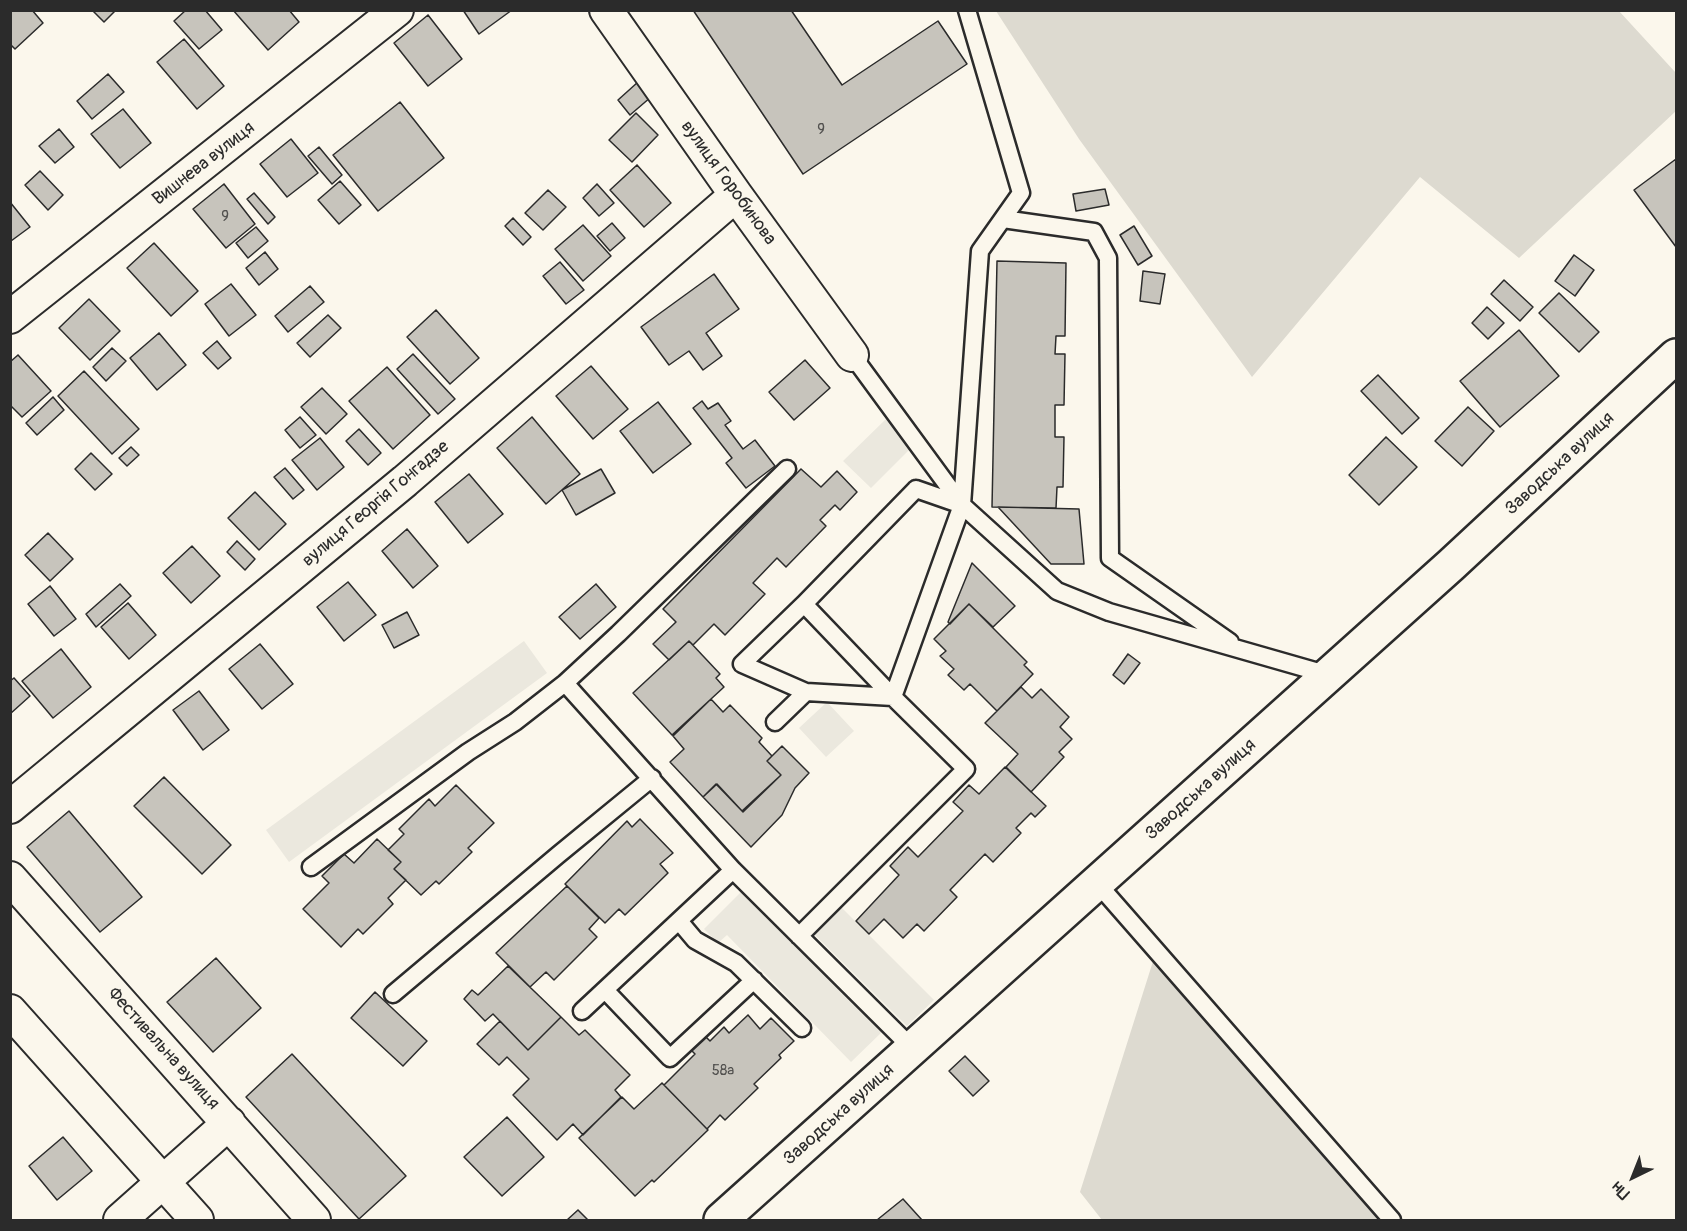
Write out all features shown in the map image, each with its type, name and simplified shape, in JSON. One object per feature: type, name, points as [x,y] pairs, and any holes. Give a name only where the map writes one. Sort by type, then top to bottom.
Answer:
[{"type":"main road","name":"Заводська вулиця","points":[[721,1221],[1451,565],[1677,356]]},
{"type":"street","name":"Вишнева вулиця","points":[[10,317],[397,10]]},
{"type":"street","name":"вулиця Горобинова","points":[[606,10],[852,355]]},
{"type":"street","name":"вулиця Георгія Гонгадзе","points":[[10,807],[405,481],[736,195]]},
{"type":"street","name":"Фестивальна вулиця","points":[[10,878],[314,1221]]},
{"type":"street","points":[[10,1011],[197,1221]]},
{"type":"street","points":[[120,1221],[229,1123]]},
{"type":"lane","points":[[893,697],[962,505],[980,251],[1021,193],[968,10]]},
{"type":"lane","points":[[1003,219],[1094,232],[1108,258],[1110,558],[1240,650]]},
{"type":"lane","points":[[852,355],[962,505],[1057,591],[1109,612],[1329,675]]},
{"type":"lane","points":[[311,867],[468,752],[515,722],[564,683],[618,634],[787,469]]},
{"type":"lane","points":[[893,697],[806,692],[742,664],[916,489],[962,505]]},
{"type":"lane","points":[[799,936],[966,770],[804,604]]},
{"type":"lane","points":[[564,683],[733,870],[913,1049]]},
{"type":"lane","points":[[775,722],[806,692]]},
{"type":"lane","points":[[393,994],[652,778]]},
{"type":"lane","points":[[582,1011],[733,870]]},
{"type":"lane","points":[[1097,883],[1392,1221]]},
{"type":"lane","points":[[679,921],[695,940],[736,963],[801,1028]]},
{"type":"lane","points":[[604,990],[670,1058],[754,980]]},
{"type":"shaded area","points":[[996,11],[1619,11],[1676,73],[1676,111],[1519,258],[1420,177],[1252,377],[1079,139]]},
{"type":"shaded area","points":[[886,419],[913,446],[871,488],[843,461]]},
{"type":"shaded area","points":[[524,641],[547,673],[289,862],[266,830]]},
{"type":"shaded area","points":[[827,702],[854,731],[826,757],[799,728]]},
{"type":"shaded area","points":[[743,890],[882,1032],[851,1062],[727,935],[718,943],[704,929]]},
{"type":"shaded area","points":[[839,905],[934,1000],[907,1026],[812,932]]},
{"type":"shaded area","points":[[1155,955],[1398,1220],[1102,1220],[1080,1192]]},
{"type":"building","points":[[10,10],[32,10],[43,23],[15,49],[10,44]]},
{"type":"building","points":[[92,10],[116,10],[104,22]]},
{"type":"building","points":[[186,10],[205,10],[222,30],[199,49],[174,21]]},
{"type":"building","points":[[233,10],[289,10],[299,22],[268,50]]},
{"type":"building","points":[[463,10],[512,10],[479,34]]},
{"type":"building","points":[[693,10],[791,10],[842,85],[938,21],[967,64],[803,174]]},
{"type":"building","points":[[428,15],[462,59],[428,86],[394,43]]},
{"type":"building","points":[[184,39],[224,86],[197,109],[157,62]]},
{"type":"building","points":[[108,74],[124,92],[92,119],[77,101]]},
{"type":"building","points":[[638,82],[651,97],[630,115],[618,100]]},
{"type":"building","points":[[400,102],[444,158],[378,211],[333,155]]},
{"type":"building","points":[[123,109],[151,143],[120,168],[91,134]]},
{"type":"building","points":[[636,113],[658,135],[632,162],[609,140]]},
{"type":"building","points":[[59,129],[74,147],[55,163],[39,146]]},
{"type":"building","points":[[291,139],[318,173],[287,197],[260,164]]},
{"type":"building","points":[[319,147],[342,175],[332,184],[308,156]]},
{"type":"building","points":[[1676,159],[1676,247],[1634,190]]},
{"type":"building","points":[[637,165],[671,203],[644,227],[610,190]]},
{"type":"building","points":[[40,171],[63,195],[48,210],[25,185]]},
{"type":"building","points":[[340,181],[361,205],[339,224],[318,200]]},
{"type":"building","points":[[224,184],[255,224],[226,248],[193,209]]},
{"type":"building","points":[[597,184],[614,203],[599,216],[583,198]]},
{"type":"building","points":[[1105,189],[1109,205],[1076,211],[1073,194]]},
{"type":"building","points":[[548,190],[566,207],[543,230],[525,213]]},
{"type":"building","points":[[254,193],[275,217],[268,224],[247,199]]},
{"type":"building","points":[[10,202],[30,227],[11,241],[10,240]]},
{"type":"building","points":[[513,218],[531,237],[523,245],[505,226]]},
{"type":"building","points":[[612,223],[625,238],[610,251],[597,236]]},
{"type":"building","points":[[583,225],[611,256],[583,281],[555,249]]},
{"type":"building","points":[[1134,226],[1152,256],[1138,265],[1120,235]]},
{"type":"building","points":[[256,227],[268,241],[248,258],[236,243]]},
{"type":"building","points":[[154,243],[198,291],[171,316],[127,268]]},
{"type":"building","points":[[265,252],[278,269],[259,285],[246,268]]},
{"type":"building","points":[[1574,255],[1594,270],[1575,296],[1555,281]]},
{"type":"building","points":[[997,261],[1066,263],[1065,336],[1056,336],[1055,354],[1065,354],[1064,405],[1055,405],[1055,437],[1064,437],[1063,487],[1057,487],[1056,508],[992,507]]},
{"type":"building","points":[[560,262],[584,290],[566,304],[543,276]]},
{"type":"building","points":[[1143,271],[1165,274],[1160,304],[1140,301]]},
{"type":"building","points":[[714,274],[739,309],[706,333],[722,356],[703,370],[689,351],[669,365],[641,327]]},
{"type":"building","points":[[1504,280],[1533,307],[1520,321],[1491,294]]},
{"type":"building","points":[[231,284],[256,315],[229,336],[205,304]]},
{"type":"building","points":[[310,286],[324,302],[288,332],[275,316]]},
{"type":"building","points":[[1559,293],[1599,332],[1579,352],[1539,313]]},
{"type":"building","points":[[89,299],[120,331],[90,360],[59,328]]},
{"type":"building","points":[[1487,307],[1504,323],[1488,339],[1472,323]]},
{"type":"building","points":[[436,310],[479,358],[450,384],[407,337]]},
{"type":"building","points":[[328,315],[341,328],[310,357],[297,343]]},
{"type":"building","points":[[1519,330],[1559,376],[1500,427],[1460,381]]},
{"type":"building","points":[[159,333],[186,365],[157,390],[130,358]]},
{"type":"building","points":[[217,341],[231,358],[218,369],[203,353]]},
{"type":"building","points":[[112,348],[126,361],[106,381],[93,367]]},
{"type":"building","points":[[413,354],[455,399],[438,414],[397,369]]},
{"type":"building","points":[[18,355],[51,391],[22,417],[10,405],[10,362]]},
{"type":"building","points":[[805,360],[830,388],[794,420],[769,392]]},
{"type":"building","points":[[591,366],[628,409],[593,439],[556,396]]},
{"type":"building","points":[[387,367],[430,415],[393,449],[349,401]]},
{"type":"building","points":[[84,371],[139,429],[112,454],[58,396]]},
{"type":"building","points":[[1378,375],[1419,418],[1402,434],[1361,391]]},
{"type":"building","points":[[322,388],[347,414],[326,434],[301,407]]},
{"type":"building","points":[[53,397],[64,410],[37,435],[26,423]]},
{"type":"building","points":[[702,401],[708,409],[718,403],[731,421],[725,425],[743,449],[755,440],[775,466],[746,488],[726,463],[732,458],[693,408]]},
{"type":"building","points":[[658,402],[691,444],[653,473],[620,431]]},
{"type":"building","points":[[1468,407],[1494,431],[1462,466],[1435,441]]},
{"type":"building","points":[[300,417],[316,435],[300,448],[285,430]]},
{"type":"building","points":[[532,417],[580,474],[546,504],[497,448]]},
{"type":"building","points":[[359,429],[381,453],[368,465],[346,441]]},
{"type":"building","points":[[1386,437],[1417,467],[1379,505],[1349,475]]},
{"type":"building","points":[[320,438],[344,467],[317,490],[292,460]]},
{"type":"building","points":[[131,447],[139,455],[127,466],[119,458]]},
{"type":"building","points":[[91,453],[112,474],[95,490],[75,469]]},
{"type":"building","points":[[285,468],[304,490],[293,499],[274,477]]},
{"type":"building","points":[[601,469],[615,493],[576,515],[562,490]]},
{"type":"building","points":[[801,469],[821,487],[837,471],[857,492],[840,510],[835,505],[820,520],[826,526],[786,567],[777,558],[753,583],[765,594],[725,635],[714,624],[693,645],[689,641],[669,660],[653,644],[676,622],[663,609]]},
{"type":"building","points":[[469,474],[503,514],[468,543],[435,502]]},
{"type":"building","points":[[255,492],[286,524],[259,550],[228,518]]},
{"type":"building","points":[[998,507],[1079,509],[1084,564],[1051,564]]},
{"type":"building","points":[[407,529],[438,566],[413,588],[382,551]]},
{"type":"building","points":[[48,533],[73,559],[50,581],[25,555]]},
{"type":"building","points":[[237,541],[255,559],[245,570],[227,552]]},
{"type":"building","points":[[192,546],[220,576],[191,603],[163,573]]},
{"type":"building","points":[[972,563],[1015,606],[993,627],[969,604],[950,624],[948,622]]},
{"type":"building","points":[[348,582],[376,615],[344,641],[317,607]]},
{"type":"building","points":[[120,584],[131,596],[96,627],[86,614]]},
{"type":"building","points":[[596,584],[616,607],[580,639],[559,617]]},
{"type":"building","points":[[50,586],[76,619],[54,636],[28,604]]},
{"type":"building","points":[[128,603],[156,635],[129,659],[101,627]]},
{"type":"building","points":[[969,604],[1027,662],[1024,665],[1033,674],[997,711],[970,684],[964,690],[948,675],[954,669],[940,656],[946,651],[934,639]]},
{"type":"building","points":[[407,612],[419,635],[394,648],[382,625]]},
{"type":"building","points":[[689,641],[720,674],[716,678],[724,687],[672,735],[633,693]]},
{"type":"building","points":[[260,644],[293,684],[262,709],[229,669]]},
{"type":"building","points":[[61,649],[91,687],[53,718],[22,681]]},
{"type":"building","points":[[1128,654],[1140,663],[1124,684],[1113,675]]},
{"type":"building","points":[[14,678],[30,696],[10,714],[10,681]]},
{"type":"building","points":[[1021,687],[1032,698],[1041,689],[1069,717],[1060,727],[1072,739],[1059,752],[1064,757],[1031,792],[1006,767],[1018,754],[985,723]]},
{"type":"building","points":[[199,691],[229,730],[203,750],[173,710]]},
{"type":"building","points":[[711,699],[723,712],[730,705],[762,738],[759,742],[772,756],[767,761],[781,775],[742,811],[716,784],[703,797],[670,762],[684,749],[673,736]]},
{"type":"building","points":[[782,746],[809,773],[795,788],[782,815],[751,847],[703,797],[717,784],[743,812],[781,775],[767,761]]},
{"type":"building","points":[[1005,767],[1046,806],[1035,817],[1031,813],[1016,828],[1021,833],[993,862],[985,854],[950,890],[957,897],[924,931],[917,924],[903,938],[884,919],[869,934],[856,921],[899,875],[890,866],[908,847],[918,857],[963,811],[953,802],[969,785],[979,794]]},
{"type":"building","points":[[164,777],[231,845],[202,874],[134,806]]},
{"type":"building","points":[[456,785],[494,823],[468,848],[472,852],[439,884],[436,881],[421,895],[394,869],[401,862],[388,850],[404,834],[399,829],[429,799],[435,806]]},
{"type":"building","points":[[69,811],[142,897],[100,932],[27,847]]},
{"type":"building","points":[[640,819],[673,853],[660,864],[668,873],[625,915],[619,909],[605,923],[565,884],[627,821],[632,827]]},
{"type":"building","points":[[377,839],[401,862],[394,869],[406,880],[388,898],[393,904],[363,934],[358,929],[341,947],[303,909],[329,883],[322,876],[344,854],[354,863]]},
{"type":"building","points":[[567,886],[599,918],[589,929],[597,937],[554,980],[546,972],[530,987],[496,953]]},
{"type":"building","points":[[216,958],[261,1008],[213,1052],[167,1002]]},
{"type":"building","points":[[508,966],[561,1017],[528,1050],[493,1014],[485,1021],[464,999],[472,990],[478,995]]},
{"type":"building","points":[[375,992],[427,1041],[403,1066],[351,1018]]},
{"type":"building","points":[[748,1015],[760,1029],[771,1018],[794,1041],[779,1055],[781,1058],[754,1084],[758,1088],[725,1120],[720,1115],[707,1129],[664,1085],[695,1054],[691,1050],[705,1036],[710,1041],[724,1027],[729,1033]]},
{"type":"building","points":[[561,1017],[579,1035],[585,1030],[630,1075],[615,1090],[621,1097],[583,1135],[573,1124],[557,1140],[513,1095],[529,1079],[507,1057],[499,1065],[477,1044],[500,1021],[528,1050]]},
{"type":"building","points":[[292,1054],[406,1176],[359,1219],[246,1097]]},
{"type":"building","points":[[965,1056],[989,1081],[973,1096],[949,1071]]},
{"type":"building","points":[[662,1083],[708,1130],[654,1182],[652,1180],[635,1196],[579,1138],[622,1097],[634,1109]]},
{"type":"building","points":[[507,1117],[544,1157],[502,1196],[464,1157]]},
{"type":"building","points":[[63,1137],[92,1171],[57,1200],[29,1166]]},
{"type":"building","points":[[903,1199],[922,1220],[877,1220]]},
{"type":"building","points":[[578,1210],[588,1220],[567,1220]]}]
